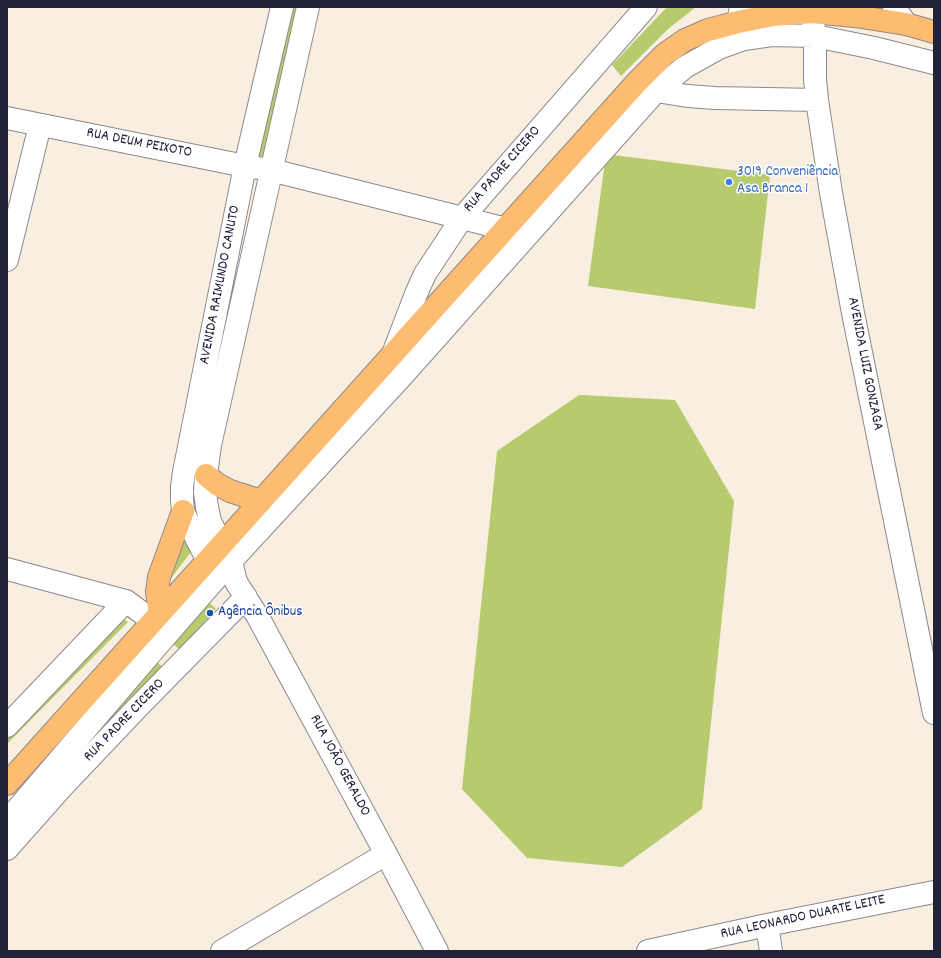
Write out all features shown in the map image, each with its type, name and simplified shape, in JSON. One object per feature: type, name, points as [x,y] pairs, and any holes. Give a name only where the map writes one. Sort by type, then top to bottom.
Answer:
[{"type":"main road","points":[[7,784],[157,617],[227,570],[261,501],[506,229],[647,87],[665,54],[686,40],[740,14],[773,15],[812,12],[855,16],[900,16],[934,32]]},
{"type":"main road","points":[[206,475],[217,484],[230,491],[261,501]]},
{"type":"main road","points":[[157,617],[157,592],[159,577],[183,511]]},
{"type":"street","name":"AVENIDA RAIMUNDO CANUTO","points":[[227,570],[210,521],[207,507],[205,492],[206,475],[200,443],[245,166],[282,7]]},
{"type":"street","name":"AVENIDA RAIMUNDO CANUTO","points":[[227,570],[195,538],[183,511],[182,487],[200,443],[272,170],[308,7]]},
{"type":"street","name":"RUA PADRE CICERO","points":[[393,355],[425,274],[462,218],[646,7]]},
{"type":"street","name":"AVENIDA LUIZ GONZAGA","points":[[812,12],[815,36],[815,79],[817,100],[831,193],[853,313],[934,713]]},
{"type":"street","points":[[7,820],[33,805],[156,647],[402,376],[647,87],[719,48],[744,39],[772,35],[815,36],[874,48],[934,63]]},
{"type":"street","points":[[647,87],[688,96],[817,100]]},
{"type":"street","name":"RUA DEUM PEIXOTO","points":[[7,118],[245,166],[272,170],[506,229]]},
{"type":"street","points":[[7,260],[40,125]]},
{"type":"street","points":[[7,569],[126,601],[157,617]]},
{"type":"street","name":"RUA PADRE CICERO","points":[[7,849],[33,805],[62,787],[178,666],[227,570]]},
{"type":"street","name":"RUA JOÃO GERALDO","points":[[227,570],[258,617],[437,951]]},
{"type":"street","points":[[7,726],[126,601]]},
{"type":"street","points":[[156,647],[178,666]]},
{"type":"street","points":[[222,951],[386,854]]},
{"type":"street","name":"RUA LEONARDO DUARTE LEITE","points":[[648,951],[767,925],[934,892]]},
{"type":"street","points":[[767,925],[772,951]]},
{"type":"green space","points":[[288,7],[305,7],[271,158],[258,156]]},
{"type":"green space","points":[[667,7],[696,7],[668,29],[621,76],[612,65]]},
{"type":"green space","points":[[606,154],[770,175],[755,309],[588,286]]},
{"type":"green space","points":[[579,395],[675,400],[734,501],[702,809],[622,867],[527,858],[462,789],[497,451]]},
{"type":"green space","points":[[182,520],[197,544],[159,594]]},
{"type":"green space","points":[[209,602],[216,609],[180,650],[172,643]]},
{"type":"green space","points":[[120,617],[128,622],[7,744],[7,730]]},
{"type":"green space","points":[[157,662],[164,668],[41,804],[79,750]]},
{"type":"place","name":"3019 Conveniência Asa Branca 1","points":[[729,182]]},
{"type":"place","name":"Agência Ônibus","points":[[210,613]]}]
